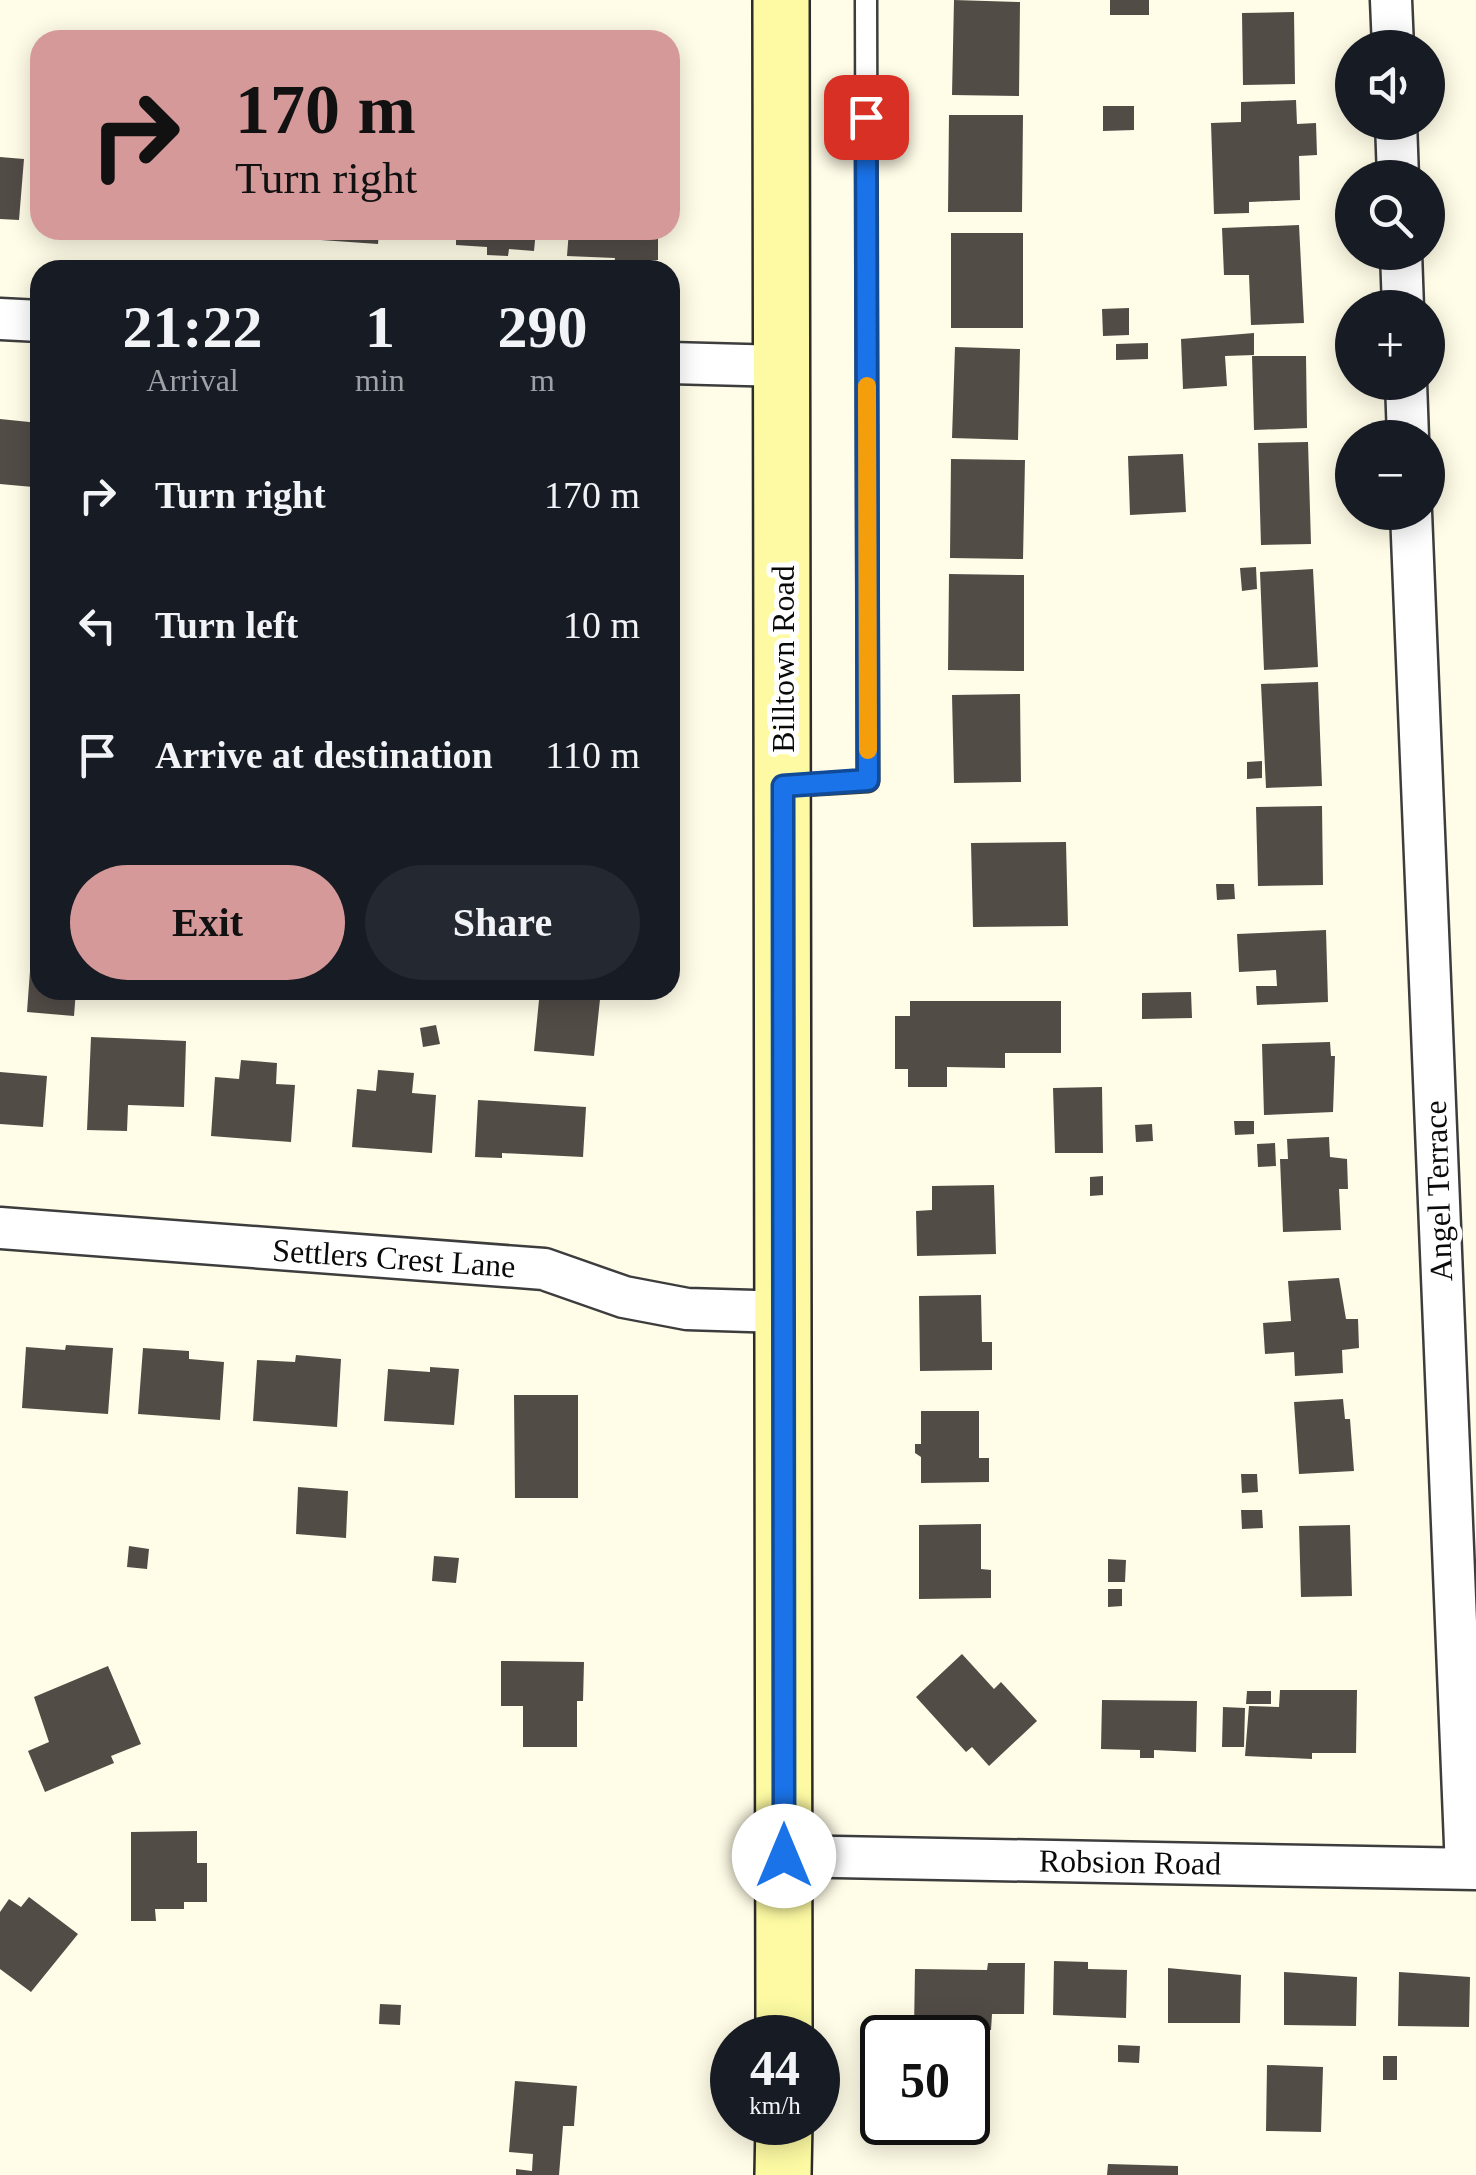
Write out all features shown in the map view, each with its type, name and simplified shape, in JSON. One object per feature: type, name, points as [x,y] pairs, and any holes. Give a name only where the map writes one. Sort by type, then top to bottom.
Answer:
[{"type":"main road","name":"Billtown Road","points":[[780,0],[784,2015]]},
{"type":"main road","points":[[783,2175],[784,2145]]},
{"type":"street","points":[[1391,0],[1392,30]]},
{"type":"street","points":[[0,319],[30,320]]},
{"type":"street","points":[[680,363],[780,366]]},
{"type":"street","name":"Angel Terrace","points":[[1412,530],[1471,1869]]},
{"type":"street","name":"Settlers Crest Lane","points":[[0,1228],[544,1269],[624,1297],[686,1309],[784,1312]]},
{"type":"street","name":"Robsion Road","points":[[784,1856],[1471,1869]]},
{"type":"lane","points":[[783,786],[868,780],[866,0]]},
{"type":"building","points":[[954,0],[1020,2],[1019,96],[952,95]]},
{"type":"building","points":[[1110,0],[1149,0],[1149,15],[1110,15]]},
{"type":"building","points":[[1294,12],[1295,84],[1243,85],[1242,13]]},
{"type":"building","points":[[1296,100],[1297,124],[1316,123],[1317,155],[1299,156],[1300,200],[1249,202],[1249,213],[1214,214],[1211,123],[1241,122],[1241,102]]},
{"type":"building","points":[[1103,106],[1134,106],[1134,130],[1103,131]]},
{"type":"building","points":[[949,115],[1023,115],[1022,212],[948,212]]},
{"type":"building","points":[[0,157],[24,159],[19,220],[0,219]]},
{"type":"building","points":[[1299,225],[1304,323],[1251,325],[1249,275],[1224,275],[1222,228]]},
{"type":"building","points":[[951,233],[1023,233],[1023,328],[951,328]]},
{"type":"building","points":[[321,240],[378,240],[378,244]]},
{"type":"building","points":[[456,240],[535,240],[534,251],[509,249],[508,256],[487,255],[487,247],[456,245]]},
{"type":"building","points":[[568,240],[658,240],[658,260],[567,256]]},
{"type":"building","points":[[1129,308],[1129,335],[1103,336],[1102,309]]},
{"type":"building","points":[[1254,333],[1254,355],[1225,356],[1227,386],[1183,389],[1181,339]]},
{"type":"building","points":[[1148,343],[1148,359],[1116,360],[1116,344]]},
{"type":"building","points":[[955,347],[1020,349],[1018,440],[952,438]]},
{"type":"building","points":[[1252,356],[1306,356],[1307,428],[1254,430]]},
{"type":"building","points":[[0,419],[30,422],[30,487],[0,484]]},
{"type":"building","points":[[1308,442],[1311,544],[1261,545],[1258,443]]},
{"type":"building","points":[[1183,454],[1186,512],[1130,515],[1128,456]]},
{"type":"building","points":[[951,459],[1025,460],[1023,559],[950,558]]},
{"type":"building","points":[[1256,567],[1257,589],[1242,591],[1240,568]]},
{"type":"building","points":[[1313,569],[1318,667],[1264,670],[1260,572]]},
{"type":"building","points":[[949,574],[1024,575],[1024,671],[948,670]]},
{"type":"building","points":[[1318,682],[1322,786],[1266,788],[1261,684]]},
{"type":"building","points":[[1020,694],[1021,782],[954,783],[952,695]]},
{"type":"building","points":[[1262,761],[1262,778],[1247,779],[1247,762]]},
{"type":"building","points":[[1322,806],[1323,885],[1258,886],[1256,807]]},
{"type":"building","points":[[1066,842],[1068,926],[973,927],[971,843]]},
{"type":"building","points":[[1216,884],[1234,884],[1235,899],[1217,900]]},
{"type":"building","points":[[1326,930],[1328,1002],[1257,1005],[1256,986],[1277,986],[1276,970],[1239,972],[1237,934]]},
{"type":"building","points":[[30,971],[30,1000],[75,1000],[74,1016],[27,1012]]},
{"type":"building","points":[[1191,992],[1192,1018],[1142,1019],[1142,993]]},
{"type":"building","points":[[539,1000],[600,1000],[594,1056],[534,1051]]},
{"type":"building","points":[[910,1001],[1061,1001],[1061,1053],[1005,1053],[1005,1068],[947,1067],[947,1087],[908,1087],[908,1069],[895,1069],[895,1016],[910,1016]]},
{"type":"building","points":[[436,1025],[440,1044],[423,1047],[420,1028]]},
{"type":"building","points":[[91,1037],[186,1041],[184,1107],[128,1105],[127,1131],[87,1130]]},
{"type":"building","points":[[1330,1042],[1331,1056],[1335,1056],[1333,1112],[1264,1115],[1262,1044]]},
{"type":"building","points":[[241,1060],[277,1063],[276,1084],[295,1085],[291,1142],[211,1136],[215,1077],[239,1079]]},
{"type":"building","points":[[378,1070],[414,1073],[412,1093],[436,1095],[432,1153],[352,1147],[357,1089],[376,1091]]},
{"type":"building","points":[[0,1072],[47,1076],[43,1127],[0,1124]]},
{"type":"building","points":[[1102,1087],[1103,1153],[1055,1153],[1053,1088]]},
{"type":"building","points":[[478,1100],[586,1107],[583,1157],[502,1153],[502,1158],[475,1157]]},
{"type":"building","points":[[1234,1121],[1254,1121],[1254,1134],[1235,1135]]},
{"type":"building","points":[[1152,1124],[1153,1141],[1136,1142],[1135,1125]]},
{"type":"building","points":[[1329,1137],[1330,1157],[1347,1159],[1348,1189],[1339,1189],[1341,1230],[1283,1232],[1280,1159],[1288,1159],[1287,1139]]},
{"type":"building","points":[[1275,1143],[1276,1166],[1258,1167],[1257,1144]]},
{"type":"building","points":[[1103,1176],[1103,1195],[1090,1196],[1090,1177]]},
{"type":"building","points":[[994,1185],[996,1254],[917,1256],[916,1211],[932,1210],[932,1186]]},
{"type":"building","points":[[1339,1278],[1346,1319],[1358,1319],[1359,1348],[1342,1350],[1343,1373],[1295,1376],[1294,1352],[1265,1354],[1263,1323],[1291,1321],[1288,1281]]},
{"type":"building","points":[[981,1295],[982,1342],[992,1342],[992,1370],[920,1371],[919,1296]]},
{"type":"building","points":[[66,1345],[113,1348],[108,1414],[22,1408],[26,1347],[65,1350]]},
{"type":"building","points":[[143,1348],[189,1351],[189,1359],[224,1362],[220,1420],[138,1414]]},
{"type":"building","points":[[296,1355],[341,1359],[337,1427],[253,1421],[257,1360],[295,1362]]},
{"type":"building","points":[[430,1367],[459,1369],[454,1425],[384,1421],[388,1369],[430,1372]]},
{"type":"building","points":[[514,1395],[578,1395],[578,1498],[515,1498]]},
{"type":"building","points":[[1343,1399],[1345,1419],[1350,1419],[1354,1471],[1299,1474],[1294,1402]]},
{"type":"building","points":[[921,1411],[979,1411],[979,1458],[989,1458],[989,1482],[921,1483],[921,1457],[915,1453],[915,1444],[921,1444]]},
{"type":"building","points":[[1241,1474],[1257,1474],[1258,1492],[1242,1493]]},
{"type":"building","points":[[298,1487],[348,1491],[346,1538],[296,1534]]},
{"type":"building","points":[[1241,1510],[1262,1510],[1263,1528],[1242,1529]]},
{"type":"building","points":[[981,1524],[981,1569],[991,1570],[991,1598],[919,1599],[919,1525]]},
{"type":"building","points":[[1350,1525],[1352,1596],[1301,1597],[1299,1526]]},
{"type":"building","points":[[129,1546],[149,1549],[147,1569],[127,1567]]},
{"type":"building","points":[[434,1556],[459,1558],[456,1583],[432,1581]]},
{"type":"building","points":[[1108,1559],[1126,1560],[1125,1582],[1108,1582]]},
{"type":"building","points":[[1108,1589],[1122,1589],[1122,1606],[1108,1607]]},
{"type":"building","points":[[962,1654],[994,1689],[1001,1682],[1037,1721],[989,1766],[972,1747],[966,1752],[916,1697]]},
{"type":"building","points":[[501,1661],[584,1662],[583,1701],[577,1701],[577,1747],[523,1747],[523,1706],[501,1706]]},
{"type":"building","points":[[108,1666],[141,1744],[111,1756],[114,1763],[45,1792],[28,1751],[49,1742],[34,1697]]},
{"type":"building","points":[[1280,1690],[1357,1690],[1356,1753],[1312,1753],[1312,1759],[1245,1756],[1249,1706],[1279,1707]]},
{"type":"building","points":[[1247,1691],[1271,1691],[1271,1704],[1246,1704]]},
{"type":"building","points":[[1102,1700],[1197,1701],[1196,1752],[1154,1750],[1154,1758],[1140,1758],[1140,1750],[1101,1749]]},
{"type":"building","points":[[1223,1707],[1245,1708],[1244,1747],[1222,1747]]},
{"type":"building","points":[[197,1831],[197,1863],[207,1863],[207,1902],[184,1902],[184,1909],[155,1909],[156,1921],[131,1921],[131,1832]]},
{"type":"building","points":[[29,1897],[78,1934],[31,1992],[0,1969],[0,1912],[9,1899],[21,1907]]},
{"type":"building","points":[[1054,1961],[1088,1962],[1088,1969],[1127,1970],[1126,2018],[1053,2015]]},
{"type":"building","points":[[988,1963],[1025,1963],[1024,2014],[992,2014],[991,2030],[990,2015],[914,2015],[915,1969],[987,1970]]},
{"type":"building","points":[[1168,1968],[1241,1975],[1240,2023],[1168,2023]]},
{"type":"building","points":[[1284,1972],[1357,1977],[1356,2026],[1284,2025]]},
{"type":"building","points":[[1399,1972],[1470,1977],[1469,2027],[1398,2026]]},
{"type":"building","points":[[380,2004],[401,2005],[400,2025],[379,2024]]},
{"type":"building","points":[[1118,2045],[1140,2046],[1139,2063],[1118,2062]]},
{"type":"building","points":[[1383,2056],[1397,2056],[1397,2080],[1383,2080]]},
{"type":"building","points":[[1267,2065],[1323,2067],[1321,2132],[1266,2131]]},
{"type":"building","points":[[515,2081],[577,2086],[574,2126],[563,2126],[559,2175],[516,2175],[516,2169],[532,2171],[533,2154],[509,2152]]},
{"type":"building","points":[[1108,2164],[1178,2166],[1178,2175],[1107,2175]]},
{"type":"slow traffic","points":[[867,386],[868,750]]},
{"type":"route","points":[[784,1856],[783,786],[868,780],[866,117]]}]
